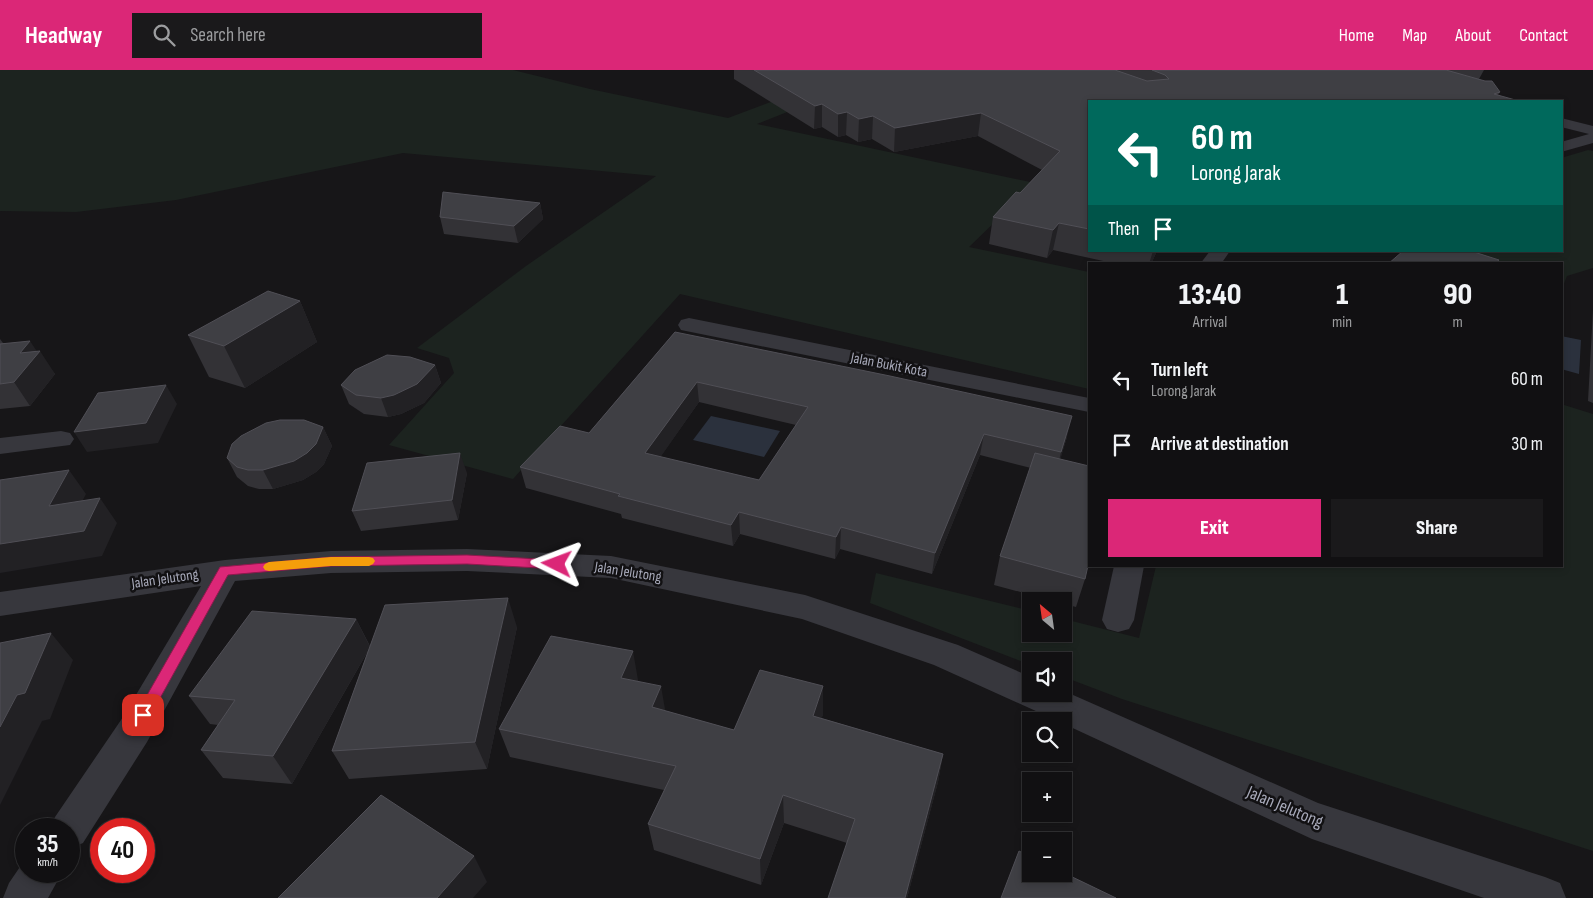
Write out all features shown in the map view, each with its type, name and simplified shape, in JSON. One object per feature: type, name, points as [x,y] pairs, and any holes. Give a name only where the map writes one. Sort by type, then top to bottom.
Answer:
[{"type":"street","points":[[1563,123],[1593,132]]},
{"type":"street","points":[[1563,146],[1593,138]]},
{"type":"street","points":[[1212,262],[1219,252]]},
{"type":"street","name":"Jalan Bukit Kota","points":[[689,325],[1088,405]]},
{"type":"street","points":[[0,446],[61,439]]},
{"type":"street","name":"Jalan Jelutong","points":[[0,604],[224,571],[331,562],[467,560],[611,567],[805,607],[946,655],[1022,688]]},
{"type":"street","points":[[1118,620],[1129,567]]},
{"type":"street","points":[[77,818],[134,731],[224,571]]},
{"type":"street","name":"Jalan Jelutong","points":[[1053,702],[1312,820],[1545,898]]},
{"type":"street","points":[[24,898],[34,883]]},
{"type":"shaded area","points":[[0,70],[513,70],[590,89],[728,118],[789,95],[810,103],[757,124],[1035,183],[969,247],[1088,272],[1088,389],[680,294],[513,479],[389,445],[454,373],[449,358],[417,348],[526,266],[656,176],[403,153],[176,200],[76,212],[0,211]]},
{"type":"shaded area","points":[[1588,150],[1593,151],[1593,268],[1567,276],[1563,286],[1563,262],[1484,262],[1456,252],[1563,252],[1563,157]]},
{"type":"shaded area","points":[[1563,405],[1593,414],[1593,851],[1122,699],[1072,680],[1072,652],[1022,652],[1022,662],[870,603],[876,573],[1022,609],[1022,642],[1072,642],[1072,621],[1139,638],[1156,567],[1563,567]]},
{"type":"water","points":[[1563,336],[1581,340],[1579,374],[1563,370]]},
{"type":"water","points":[[711,416],[780,431],[764,457],[693,440]]},
{"type":"building","points":[[754,70],[1115,70],[1147,81],[1169,79],[1165,75],[1152,70],[1446,70],[1485,81],[1492,81],[1500,92],[1494,94],[1515,100],[1088,100],[1088,229],[1059,223],[1053,230],[993,217],[1016,192],[1020,193],[1060,151],[981,113],[895,128],[873,116],[859,119],[847,112],[838,114],[822,104],[815,106]]},
{"type":"building","points":[[443,192],[540,203],[514,226],[440,217]]},
{"type":"building","points":[[1402,252],[1474,252],[1499,260],[1496,262],[1390,262]]},
{"type":"building","points":[[268,291],[300,301],[224,346],[188,335]]},
{"type":"building","points":[[675,332],[1072,416],[1061,452],[984,434],[935,553],[841,527],[836,537],[739,512],[731,525],[618,496],[620,494],[520,467],[560,426],[589,433]],"holes":[[[697,382],[808,407],[759,480],[645,453]]]},
{"type":"building","points":[[30,341],[20,353],[40,351],[14,382],[0,384],[0,344]]},
{"type":"building","points":[[387,355],[410,357],[435,365],[417,384],[394,395],[381,398],[356,395],[341,385],[355,370]]},
{"type":"building","points":[[166,385],[146,423],[74,432],[98,393]]},
{"type":"building","points":[[280,420],[304,420],[323,427],[316,444],[307,453],[294,461],[263,470],[248,470],[237,467],[227,458],[232,444],[241,436],[266,423]]},
{"type":"building","points":[[460,453],[452,500],[352,511],[367,463]]},
{"type":"building","points":[[1035,453],[1088,466],[1088,566],[1085,579],[1000,556]]},
{"type":"building","points":[[69,470],[49,506],[100,498],[84,531],[0,544],[0,480]]},
{"type":"building","points":[[508,598],[475,742],[332,751],[385,605]]},
{"type":"building","points":[[252,611],[356,619],[273,756],[201,750],[235,700],[189,696]]},
{"type":"building","points":[[51,633],[25,693],[17,695],[0,727],[0,643]]},
{"type":"building","points":[[551,636],[633,651],[621,678],[661,686],[652,707],[734,730],[760,670],[823,686],[813,716],[943,754],[905,898],[828,898],[855,819],[783,795],[760,859],[648,824],[676,766],[499,729]]},
{"type":"building","points":[[381,795],[474,856],[437,898],[278,898]]},
{"type":"building","points":[[1019,851],[1022,852],[1022,882],[1072,882],[1072,877],[1116,898],[1001,898]]},
{"type":"slow traffic","points":[[269,567],[369,561]]},
{"type":"route","points":[[143,715],[224,571],[331,562],[467,560],[557,564]]}]
